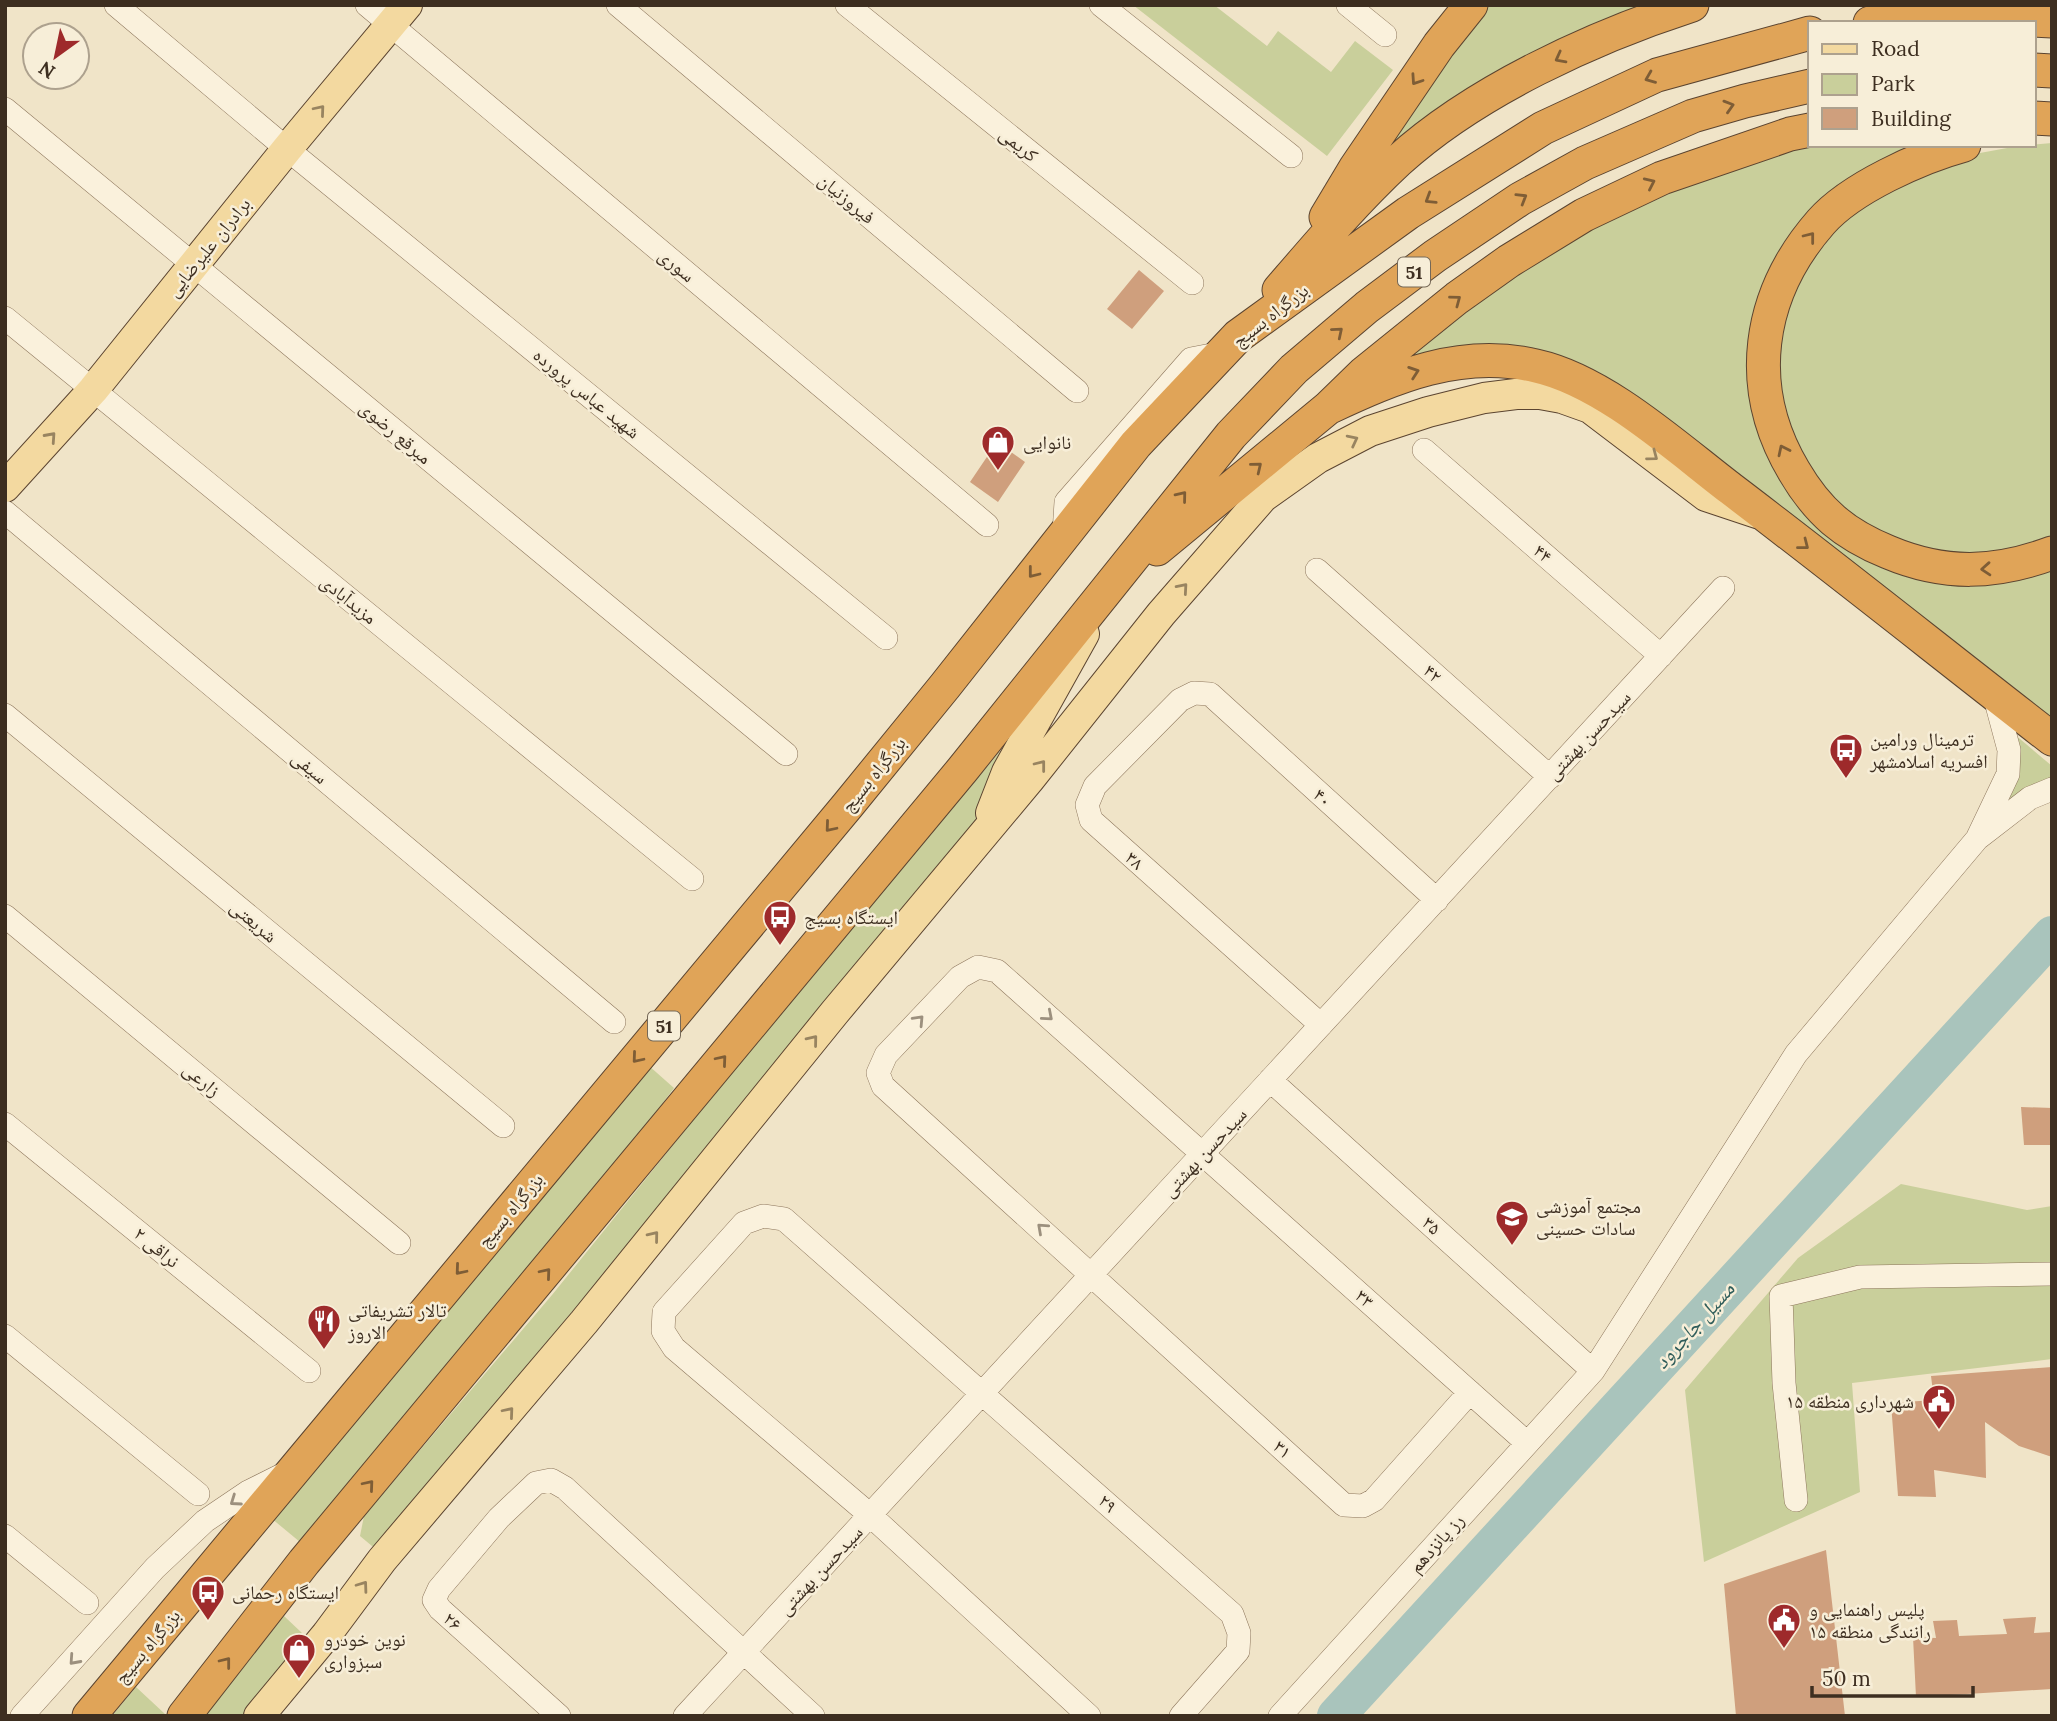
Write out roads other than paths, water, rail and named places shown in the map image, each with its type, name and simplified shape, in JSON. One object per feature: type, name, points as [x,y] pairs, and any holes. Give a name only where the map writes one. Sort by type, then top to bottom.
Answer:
[{"type":"highway","points":[[1439,45],[1451,5]]},
{"type":"highway","points":[[1304,261],[1335,199],[1439,45],[1471,5]]},
{"type":"highway","points":[[1230,344],[1347,212],[1441,126],[1587,44],[1692,5]]},
{"type":"highway","points":[[1907,21],[1981,17],[2052,21]]},
{"type":"highway","name":"بزرگراه بسیج","points":[[89,1716],[946,686],[1136,444],[1230,344],[1408,213],[1543,128],[1657,75],[1808,34]]},
{"type":"highway","name":"51","points":[[184,1716],[304,1562],[964,769],[1231,435],[1294,369],[1367,307],[1434,256],[1520,199],[1585,163],[1693,117],[1745,101],[1808,86]]},
{"type":"highway","points":[[1109,588],[1328,408],[1364,373],[1457,298],[1509,261],[1584,215],[1662,177],[1808,130]]},
{"type":"highway","points":[[1958,147],[1921,160],[1848,199],[1822,221],[1798,252],[1772,307],[1765,335],[1763,368],[1771,424],[1782,452],[1821,510],[1848,533],[1873,546],[1921,564],[1958,570],[1993,570],[2027,562],[2052,552]]},
{"type":"highway","points":[[1328,408],[1416,370],[1441,365],[1508,362],[1536,366],[1572,378],[1605,396],[1647,425],[2052,740]]},
{"type":"main road","name":"برادران علیرضایی","points":[[5,487],[93,390],[287,149],[400,15]]},
{"type":"main road","points":[[259,1716],[327,1634],[382,1560],[576,1332],[1161,614],[1263,497],[1318,458],[1370,431],[1428,412],[1484,398],[1516,394],[1562,398],[1590,408],[1706,496],[1767,516]]},
{"type":"main road","points":[[981,836],[1007,772],[1109,588]]},
{"type":"street","name":"شهید عباس پرورده","points":[[116,5],[287,149],[886,638]]},
{"type":"street","name":"سوری","points":[[367,5],[400,15],[987,525]]},
{"type":"street","name":"فیروزنیان","points":[[618,5],[1077,391]]},
{"type":"street","name":"کریمی","points":[[846,5],[1192,283]]},
{"type":"street","points":[[1101,5],[1291,156]]},
{"type":"street","points":[[1348,5],[1385,35]]},
{"type":"street","name":"مبرقع رضوی","points":[[5,109],[786,754]]},
{"type":"street","name":"مزیدآبادی","points":[[5,318],[692,879]]},
{"type":"street","name":"۴۴","points":[[1424,450],[1661,656]]},
{"type":"street","name":"سیفی","points":[[5,512],[614,1022]]},
{"type":"street","name":"۴۲","points":[[1317,570],[1550,777]]},
{"type":"street","name":"سیدحسن بهشتی","points":[[685,1716],[1723,588]]},
{"type":"street","name":"۳۸","points":[[1210,694],[1194,693],[1180,700],[1095,786],[1087,805],[1091,820],[1321,1025]]},
{"type":"street","name":"۴۰","points":[[1210,694],[1437,900]]},
{"type":"street","points":[[1977,839],[2008,774],[2007,742],[1994,694]]},
{"type":"street","name":"شریعتی","points":[[5,716],[503,1126]]},
{"type":"street","points":[[1977,839],[2030,798],[2052,789]]},
{"type":"street","name":"رز پانزدهم","points":[[1280,1716],[1593,1371],[1796,1054],[1977,839]]},
{"type":"street","name":"زارعی","points":[[5,916],[399,1243]]},
{"type":"street","name":"۳۳","points":[[1092,1274],[884,1086],[878,1073],[887,1055],[960,976],[978,967],[997,971],[1527,1443]]},
{"type":"street","name":"۳۵","points":[[1270,1080],[1593,1371]]},
{"type":"street","name":"نراقی ۲","points":[[5,1124],[309,1371]]},
{"type":"street","name":"۲۹","points":[[870,1515],[674,1348],[663,1331],[664,1312],[744,1223],[763,1216],[784,1219],[1232,1614],[1240,1633],[1238,1651],[1181,1716]]},
{"type":"street","name":"۳۱","points":[[1092,1274],[1344,1505],[1363,1507],[1374,1500],[1470,1392]]},
{"type":"street","points":[[1796,1500],[1784,1383],[1781,1296],[1860,1277],[2052,1274]]},
{"type":"street","points":[[5,1336],[198,1494]]},
{"type":"street","points":[[22,1716],[155,1568],[205,1521],[248,1492],[295,1468]]},
{"type":"street","name":"۲۶","points":[[559,1716],[440,1609],[435,1600],[439,1589],[499,1518],[536,1483],[551,1480],[565,1489],[744,1652]]},
{"type":"street","points":[[870,1515],[1088,1716]]},
{"type":"street","points":[[5,1536],[87,1603]]},
{"type":"street","points":[[744,1652],[813,1716]]},
{"type":"waterway","name":"مسیل جاجرود","points":[[1336,1716],[2052,935]]},
{"type":"place","name":"نانوایی","points":[[998,472]]},
{"type":"place","name":"ترمینال ورامین افسریه اسلامشهر","points":[[1846,780]]},
{"type":"place","name":"ایستگاه بسیج","points":[[780,947]]},
{"type":"place","name":"مجتمع آموزشی سادات حسینی","points":[[1512,1247]]},
{"type":"place","name":"تالار تشریفاتی الاروز","points":[[324,1351]]},
{"type":"place","name":"شهرداری منطقه ۱۵","points":[[1939,1431]]},
{"type":"place","name":"ایستگاه رحمانی","points":[[208,1622]]},
{"type":"place","name":"پلیس راهنمایی و رانندگی منطقه ۱۵","points":[[1784,1650]]},
{"type":"place","name":"نوین خودرو سبزواری","points":[[299,1680]]}]
